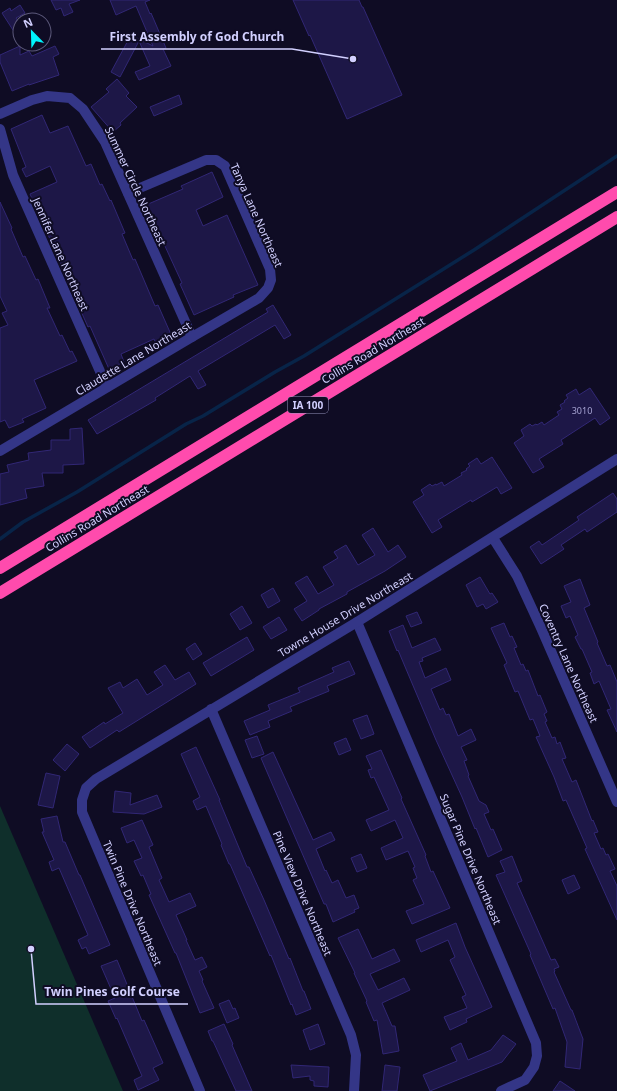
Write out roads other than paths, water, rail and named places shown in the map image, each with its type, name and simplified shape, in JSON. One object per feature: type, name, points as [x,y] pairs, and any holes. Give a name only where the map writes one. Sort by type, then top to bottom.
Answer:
[{"type":"highway","name":"Collins Road Northeast","points":[[0,568],[617,192]]},
{"type":"highway","name":"Collins Road Northeast","points":[[0,593],[617,217]]},
{"type":"street","name":"Summer Circle Northeast","points":[[0,114],[32,100],[47,96],[70,98],[83,109],[105,142],[192,337]]},
{"type":"street","name":"Jennifer Lane Northeast","points":[[0,129],[13,175],[107,387]]},
{"type":"street","name":"Tanya Lane Northeast","points":[[128,193],[206,160],[216,160],[225,166],[270,269],[271,280]]},
{"type":"street","name":"Claudette Lane Northeast","points":[[0,451],[259,298],[268,288],[271,280]]},
{"type":"street","name":"Towne House Drive Northeast","points":[[86,788],[96,779],[356,622],[492,538],[617,458]]},
{"type":"street","name":"Coventry Lane Northeast","points":[[492,538],[517,576],[617,802]]},
{"type":"street","name":"Sugar Pine Drive Northeast","points":[[356,622],[536,1043],[537,1056],[534,1067],[525,1080],[501,1091]]},
{"type":"street","name":"Pine View Drive Northeast","points":[[211,709],[351,1035],[356,1055],[354,1091]]},
{"type":"street","name":"Twin Pine Drive Northeast","points":[[86,788],[82,800],[82,812],[200,1091]]},
{"type":"waterway","points":[[0,539],[23,522],[77,492],[186,424],[203,416],[304,356],[474,250],[617,156]]},
{"type":"place","name":"First Assembly of God Church","points":[[353,59]]},
{"type":"place","name":"Twin Pines Golf Course","points":[[31,949]]}]
